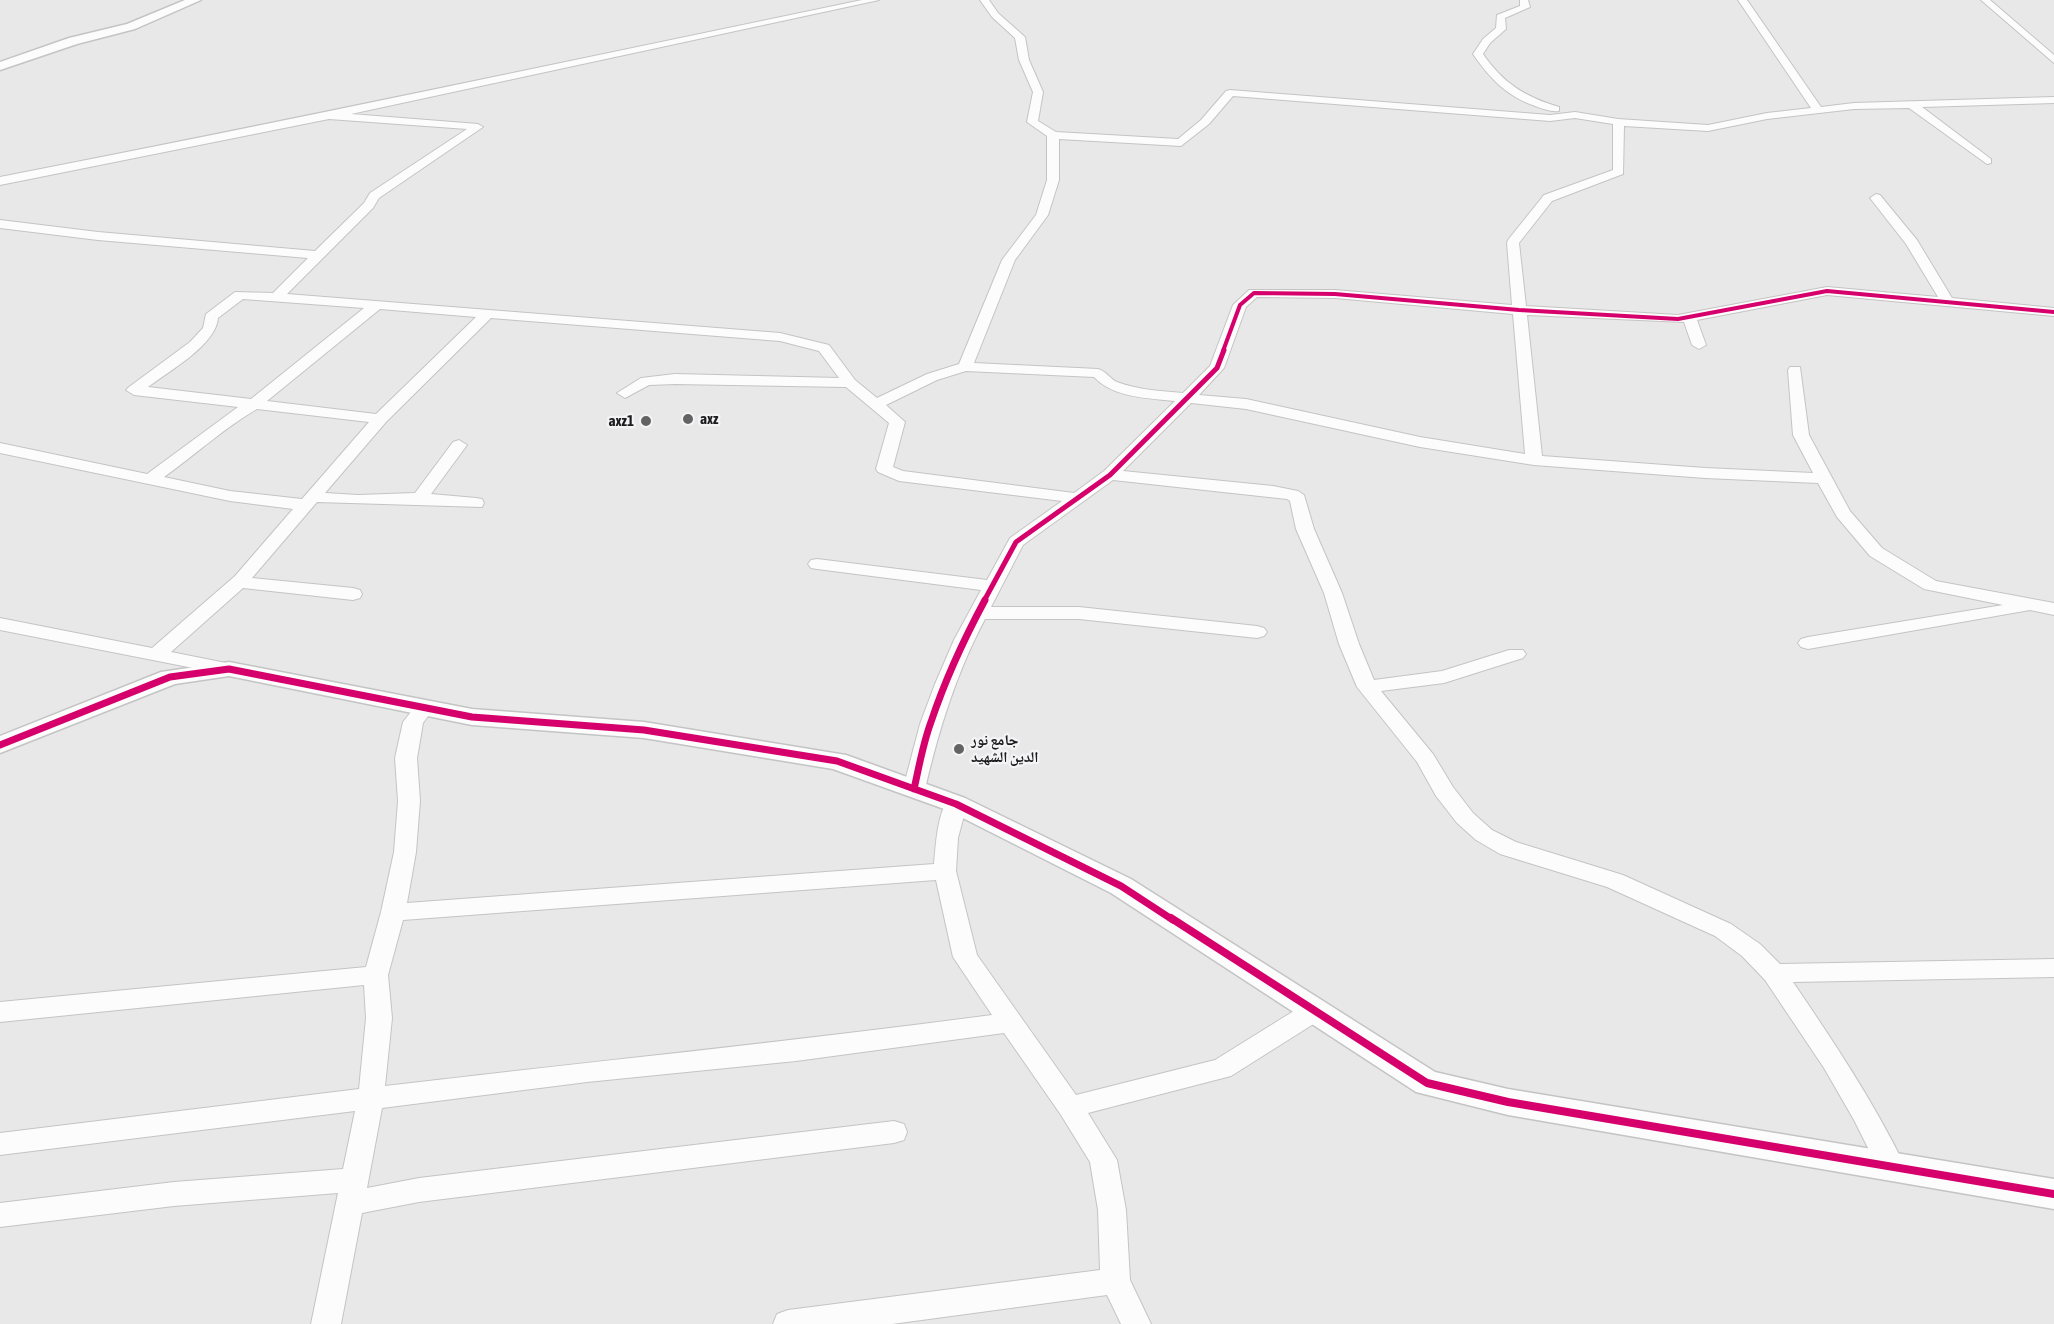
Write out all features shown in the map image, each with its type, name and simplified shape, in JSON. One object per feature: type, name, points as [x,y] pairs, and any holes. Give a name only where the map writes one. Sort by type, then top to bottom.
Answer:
[{"type":"street","points":[[0,66],[73,40],[131,27],[195,0]]},
{"type":"street","points":[[0,181],[329,116],[531,71],[875,0]]},
{"type":"street","points":[[984,0],[995,15],[1020,37],[1024,60],[1038,92],[1032,122],[1053,135],[1181,143],[1205,122],[1230,93],[1550,118],[1575,115]]},
{"type":"street","points":[[1524,0],[1525,7],[1500,17],[1501,29],[1486,41],[1478,54],[1492,75],[1524,100],[1575,115],[1618,122],[1708,128],[1767,116],[1854,106],[2054,100]]},
{"type":"street","points":[[1742,0],[1818,110]]},
{"type":"street","points":[[1985,0],[2054,60]]},
{"type":"street","points":[[1911,104],[1987,161]]},
{"type":"street","points":[[276,297],[369,205],[374,196],[478,128],[329,116]]},
{"type":"street","points":[[1534,460],[1513,243],[1548,198],[1619,172],[1618,122]]},
{"type":"street","points":[[965,367],[1009,260],[1042,215],[1053,180],[1053,135]]},
{"type":"street","points":[[1876,198],[1912,243],[1947,301]]},
{"type":"street","points":[[0,224],[98,236],[320,255]]},
{"type":"street","points":[[914,789],[930,724],[964,640],[1016,542],[1110,475],[1145,443],[1186,397],[1217,368],[1240,305],[1254,293],[1335,294],[1519,310],[1678,319],[1827,291],[2054,312]]},
{"type":"street","points":[[380,418],[134,390],[195,345],[210,329],[211,317],[240,295],[780,337],[824,348],[850,383],[897,422],[884,469],[899,476],[1075,498]]},
{"type":"street","points":[[149,480],[192,451],[232,417],[253,405],[377,305]]},
{"type":"street","points":[[156,655],[238,582],[380,418],[487,314]]},
{"type":"street","points":[[1689,317],[1699,345]]},
{"type":"street","points":[[874,405],[932,377],[965,367],[1098,373],[1109,384],[1138,393],[1246,404],[1420,442],[1534,460],[1705,473],[1824,478]]},
{"type":"street","points":[[1795,370],[1801,435],[1843,513],[1876,552],[1930,585],[2054,609]]},
{"type":"street","points":[[625,393],[646,381],[675,379],[850,383]]},
{"type":"street","points":[[420,498],[459,445]]},
{"type":"street","points":[[0,448],[230,496],[310,501],[420,498],[476,503]]},
{"type":"street","points":[[1110,475],[1273,491],[1292,495],[1298,499],[1305,529],[1333,593],[1349,644],[1367,687],[1426,759],[1444,791],[1465,818],[1484,835],[1508,848],[1615,881],[1723,930],[1751,950],[1774,973],[1859,1104],[1891,1166]]},
{"type":"street","points":[[817,564],[993,586]]},
{"type":"street","points":[[238,582],[353,594]]},
{"type":"street","points":[[1808,643],[2034,606]]},
{"type":"street","points":[[978,613],[1079,613],[1257,632]]},
{"type":"street","points":[[0,624],[472,717],[644,729],[837,761],[956,804],[1121,886],[1427,1083],[1508,1102],[2054,1194]]},
{"type":"street","points":[[1367,687],[1444,677],[1516,654]]},
{"type":"street","points":[[0,745],[170,677],[229,669]]},
{"type":"street","points":[[326,1324],[372,1097],[379,1018],[376,975],[393,912],[407,831],[409,801],[406,758],[413,722],[424,708]]},
{"type":"street","points":[[956,804],[946,838],[945,871],[965,957],[1070,1107],[1103,1160],[1112,1210],[1115,1281],[1136,1324]]},
{"type":"street","points":[[393,912],[945,871]]},
{"type":"street","points":[[1774,973],[2054,968]]},
{"type":"street","points":[[0,1012],[376,975]]},
{"type":"street","points":[[1070,1107],[1222,1069],[1314,1011]]},
{"type":"street","points":[[0,1144],[372,1097],[796,1051],[1011,1022]]},
{"type":"street","points":[[0,1215],[174,1194],[419,1190],[894,1132]]},
{"type":"street","points":[[788,1324],[1115,1281]]},
{"type":"cycle path","points":[[914,789],[930,724],[945,684],[964,640],[1016,542],[1110,475],[1217,368],[1240,305],[1254,293],[1335,294],[1519,310],[1678,319],[1827,291],[2054,312]]},
{"type":"cycle path","points":[[0,745],[170,677],[229,669],[472,717],[644,730],[837,761],[956,804],[1121,886],[1427,1083],[1508,1102],[2054,1194]]},
{"type":"place","name":"axz","points":[[688,419]]},
{"type":"place","name":"axz1","points":[[646,421]]},
{"type":"place","name":"جامع نور الدين الشهيد","points":[[959,749]]}]
